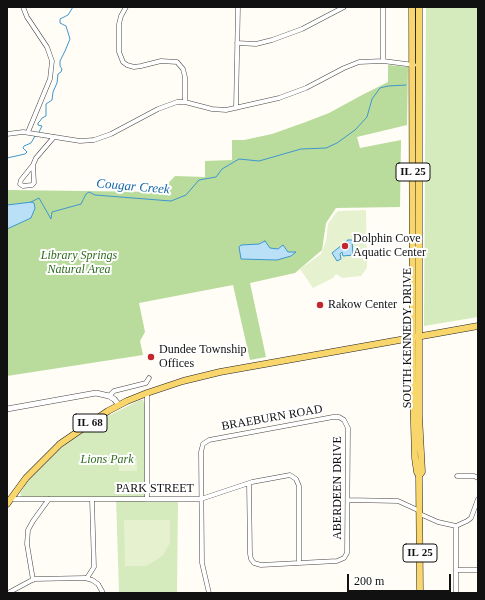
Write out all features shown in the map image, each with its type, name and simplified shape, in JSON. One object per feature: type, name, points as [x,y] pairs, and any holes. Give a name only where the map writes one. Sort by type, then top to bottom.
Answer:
[{"type":"main road","name":"SOUTH KENNEDY DRIVE","points":[[412,7],[415,65],[416,337],[422,472],[419,476],[420,593]]},
{"type":"main road","name":"SOUTH KENNEDY DRIVE","points":[[415,65],[419,7]]},
{"type":"main road","name":"IL 68","points":[[9,501],[26,478],[59,445],[83,427],[118,405],[147,393],[196,377],[478,326]]},
{"type":"street","points":[[23,7],[27,17],[46,47],[52,61],[50,79],[28,132]]},
{"type":"street","points":[[126,7],[119,24],[118,52],[123,62],[134,67],[161,61],[177,62],[183,69],[185,80],[185,102]]},
{"type":"street","points":[[236,108],[238,7]]},
{"type":"street","points":[[237,43],[256,44],[267,41],[302,29],[344,7]]},
{"type":"street","points":[[383,7],[383,61]]},
{"type":"street","points":[[7,134],[28,132],[80,141],[94,140],[111,134],[165,106],[177,102],[185,102],[212,109],[226,110],[279,98],[306,88],[351,65],[364,61],[383,61],[415,65]]},
{"type":"street","points":[[33,165],[34,183],[32,185],[23,186],[20,184],[20,180],[54,137]]},
{"type":"street","points":[[109,396],[114,391],[147,383],[149,378]]},
{"type":"street","points":[[147,393],[147,499]]},
{"type":"street","points":[[7,409],[92,394],[103,394],[109,396],[114,399],[118,405]]},
{"type":"street","name":"BRAEBURN ROAD","points":[[201,499],[201,452],[204,443],[212,439],[333,417],[338,417],[343,420]]},
{"type":"street","name":"ABERDEEN DRIVE","points":[[299,562],[337,561],[344,558],[347,554],[348,427],[343,420]]},
{"type":"street","name":"PARK STREET","points":[[9,501],[49,499],[201,499],[249,483],[291,476],[295,478],[298,486],[299,562]]},
{"type":"street","points":[[457,476],[474,476],[478,478]]},
{"type":"street","points":[[249,483],[250,554],[253,562],[261,565],[299,562]]},
{"type":"street","points":[[33,580],[27,544],[28,530],[32,521],[49,499]]},
{"type":"street","points":[[87,578],[94,567],[92,499]]},
{"type":"street","points":[[201,499],[202,565],[208,593]]},
{"type":"street","points":[[348,500],[398,500],[438,522],[456,526],[471,518],[478,499]]},
{"type":"street","points":[[456,526],[456,593]]},
{"type":"street","points":[[456,570],[478,570]]},
{"type":"street","points":[[8,593],[33,580],[87,578],[98,584],[103,593]]},
{"type":"green space","points":[[426,7],[478,7],[478,317],[424,326]]},
{"type":"green space","name":"Library Springs Natural Area","points":[[388,65],[408,67],[407,125],[357,137],[360,148],[401,140],[400,207],[336,208],[326,223],[322,250],[295,273],[250,283],[266,357],[250,360],[233,285],[139,303],[145,332],[140,341],[143,355],[7,376],[7,190],[160,192],[175,176],[205,177],[205,161],[232,160],[232,140],[244,140],[272,134],[303,123],[329,113],[388,82]]},
{"type":"green space","name":"Dolphin Cove Aquatic Center","points":[[366,210],[367,268],[361,276],[342,278],[336,274],[333,278],[313,288],[300,269],[321,254],[326,241],[328,224],[338,211]]},
{"type":"green space","name":"Lions Park","points":[[140,400],[143,400],[145,404],[145,502],[178,502],[177,593],[119,593],[116,497],[22,497],[20,494],[26,483],[76,435],[100,420]]},
{"type":"green space","points":[[119,459],[137,459],[137,471],[119,471]]},
{"type":"green space","points":[[124,520],[170,520],[170,543],[163,555],[146,566],[125,566]]},
{"type":"water","points":[[34,203],[35,208],[31,218],[7,229],[7,205]]},
{"type":"water","points":[[348,240],[352,240],[353,255],[343,256],[342,252],[340,254],[341,259],[337,261],[332,253]]},
{"type":"water","points":[[265,241],[270,248],[278,249],[283,245],[288,252],[296,252],[291,256],[277,260],[241,259],[239,247],[241,245],[259,244]]},
{"type":"waterway","points":[[39,132],[42,126],[38,125],[38,123],[46,116],[46,104],[52,100],[58,74],[62,69],[60,66],[60,61],[70,39],[66,26],[60,23],[60,19],[68,15],[73,7]]},
{"type":"waterway","name":"Cougar Creek","points":[[31,202],[39,198],[51,219],[52,212],[81,204],[86,194],[89,192],[95,195],[171,201],[186,195],[199,180],[216,177],[222,169],[239,159],[259,161],[301,149],[326,148],[337,143],[355,130],[367,117],[372,99],[380,88],[406,85]]},
{"type":"waterway","points":[[7,158],[25,154],[27,152],[23,148],[24,146],[31,143],[35,136]]},
{"type":"place","name":"Dolphin Cove Aquatic Center","points":[[345,246]]},
{"type":"place","name":"Rakow Center","points":[[320,305]]},
{"type":"place","name":"Dundee Township Offices","points":[[151,357]]}]
